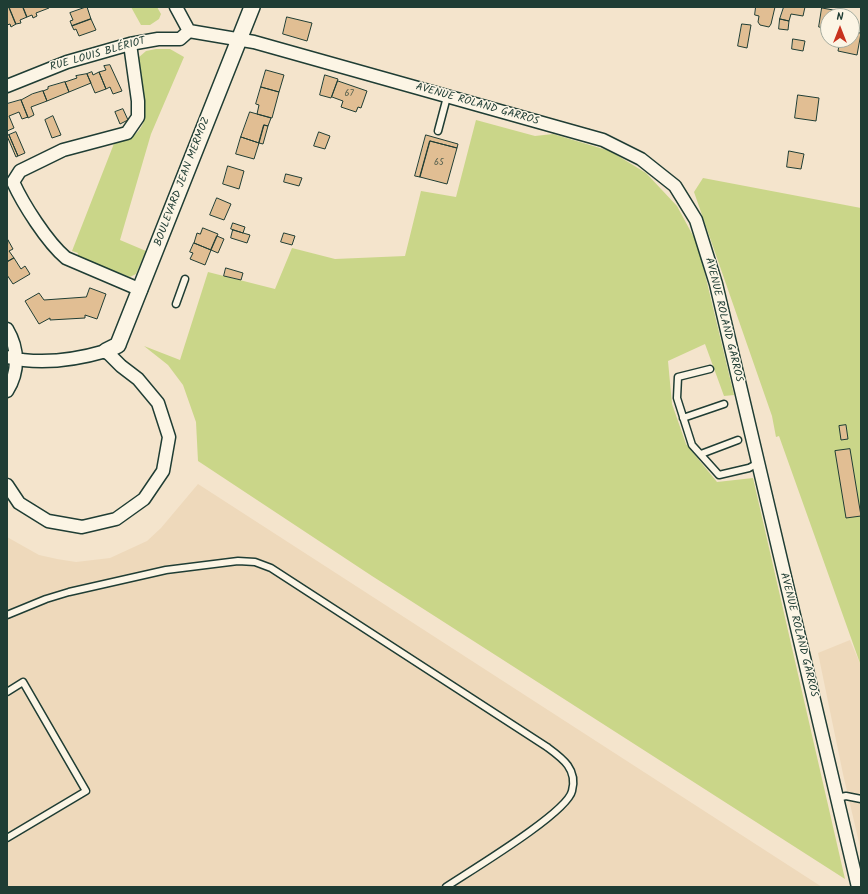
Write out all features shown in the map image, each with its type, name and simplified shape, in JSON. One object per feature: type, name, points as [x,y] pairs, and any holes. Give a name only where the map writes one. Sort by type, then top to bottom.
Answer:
[{"type":"street","points":[[176,7],[189,31]]},
{"type":"street","name":"BOULEVARD JEAN MERMOZ","points":[[106,351],[118,345],[252,7]]},
{"type":"street","name":"AVENUE ROLAND GARROS","points":[[189,31],[254,42],[603,140],[641,159],[675,186],[696,220],[716,284],[858,887]]},
{"type":"street","name":"RUE LOUIS BLÉRIOT","points":[[7,86],[67,62],[130,44],[158,39],[180,39],[189,31]]},
{"type":"street","points":[[130,44],[138,101],[138,117],[127,132],[63,150],[20,171],[13,182],[19,195],[57,250],[66,258],[141,290]]},
{"type":"street","points":[[7,330],[11,337],[15,379],[7,392]]},
{"type":"street","points":[[7,485],[19,503],[48,521],[82,527],[116,519],[144,499],[163,470],[169,437],[158,403],[138,379],[121,366],[106,351],[66,360],[12,358]]},
{"type":"lane","points":[[438,131],[447,97]]},
{"type":"lane","points":[[176,304],[185,279]]},
{"type":"lane","points":[[710,369],[678,377],[676,398],[692,445],[719,475],[749,468],[758,463]]},
{"type":"lane","points":[[683,418],[724,404]]},
{"type":"lane","points":[[701,454],[738,440]]},
{"type":"lane","points":[[7,615],[40,601],[69,592],[166,570],[238,561],[255,562],[271,568],[547,747],[565,760],[570,768],[573,776],[572,792],[564,805],[548,819],[446,887]]},
{"type":"lane","points":[[7,692],[23,682],[86,791],[7,838]]},
{"type":"lane","points":[[837,798],[846,796],[861,799]]},
{"type":"shaded area","points":[[198,484],[822,887],[7,887],[7,537],[39,555],[57,559],[76,562],[110,558],[147,541],[161,528]]},
{"type":"shaded area","points":[[850,640],[861,666],[861,851],[843,774],[818,653]]},
{"type":"green space","points":[[131,7],[157,7],[161,14],[159,19],[150,25],[141,25]]},
{"type":"green space","points":[[170,49],[184,57],[151,134],[120,240],[146,251],[136,274],[130,277],[77,257],[78,253],[72,251],[115,141],[126,140],[139,131],[142,126],[145,116],[138,58],[146,51]]},
{"type":"green space","points":[[476,120],[535,136],[553,134],[610,151],[646,173],[677,206],[698,245],[734,395],[724,396],[705,344],[668,361],[672,404],[686,444],[717,482],[753,478],[845,879],[372,576],[198,461],[196,422],[183,385],[168,365],[144,346],[180,360],[208,272],[275,289],[292,248],[335,259],[405,256],[421,191],[456,197]]},
{"type":"green space","points":[[703,178],[861,208],[861,666],[779,436],[776,437],[772,416],[694,192]]},
{"type":"building","points":[[7,7],[9,7],[16,24],[11,27],[10,24],[7,25]]},
{"type":"building","points":[[9,7],[23,7],[27,17],[20,20],[21,23],[16,24]]},
{"type":"building","points":[[23,7],[49,8],[36,13],[37,16],[33,18],[32,15],[27,17]]},
{"type":"building","points":[[87,7],[91,19],[72,26],[70,21],[73,20],[70,13]]},
{"type":"building","points":[[756,7],[775,7],[769,27],[760,25],[758,22],[759,16],[755,15]]},
{"type":"building","points":[[784,7],[805,7],[803,16],[791,14],[789,21],[780,19]]},
{"type":"building","points":[[287,17],[312,23],[307,41],[283,34]]},
{"type":"building","points":[[91,19],[96,30],[79,36],[76,29],[74,30],[72,26]]},
{"type":"building","points":[[780,19],[789,21],[788,30],[779,29]]},
{"type":"building","points":[[742,24],[751,25],[747,48],[738,46]]},
{"type":"building","points":[[793,39],[805,41],[803,51],[792,49]]},
{"type":"building","points":[[839,48],[858,48],[857,55],[838,51]]},
{"type":"building","points":[[110,65],[122,91],[113,94],[110,87],[106,89],[99,72],[106,70],[104,66]]},
{"type":"building","points":[[266,70],[284,75],[279,92],[261,87]]},
{"type":"building","points":[[92,72],[93,75],[99,72],[106,89],[95,93],[87,74]]},
{"type":"building","points":[[87,74],[91,83],[69,92],[65,82],[77,78],[76,76]]},
{"type":"building","points":[[325,75],[338,79],[331,98],[320,95]]},
{"type":"building","points":[[338,81],[367,91],[361,108],[358,107],[356,112],[341,107],[343,101],[332,97]]},
{"type":"building","points":[[65,82],[69,92],[47,101],[43,91],[48,89],[48,87]]},
{"type":"building","points":[[261,87],[279,92],[272,118],[257,114],[259,105],[256,104]]},
{"type":"building","points":[[43,91],[47,101],[31,107],[34,115],[28,118],[21,100],[32,94]]},
{"type":"building","points":[[798,95],[819,98],[816,121],[795,118]]},
{"type":"building","points":[[21,100],[28,117],[22,119],[19,112],[9,116],[14,128],[7,131],[7,104]]},
{"type":"building","points":[[123,109],[128,120],[120,124],[115,112]]},
{"type":"building","points":[[250,112],[271,118],[268,126],[264,125],[259,143],[241,137]]},
{"type":"building","points":[[53,116],[61,135],[52,138],[45,120]]},
{"type":"building","points":[[264,125],[268,126],[263,144],[259,143]]},
{"type":"building","points":[[16,132],[25,153],[18,156],[9,135]]},
{"type":"building","points":[[319,132],[330,136],[325,149],[314,146]]},
{"type":"building","points":[[9,135],[18,156],[16,157],[7,136]]},
{"type":"building","points":[[426,135],[458,144],[457,148],[430,141],[420,177],[415,176]]},
{"type":"building","points":[[241,137],[259,143],[254,159],[236,154]]},
{"type":"building","points":[[430,141],[457,148],[447,184],[420,177]]},
{"type":"building","points":[[789,151],[804,154],[801,169],[787,167]]},
{"type":"building","points":[[228,166],[244,171],[239,189],[223,184]]},
{"type":"building","points":[[286,174],[302,178],[299,186],[284,182]]},
{"type":"building","points":[[217,198],[231,204],[224,220],[210,215]]},
{"type":"building","points":[[233,223],[245,227],[243,233],[231,229]]},
{"type":"building","points":[[203,228],[218,234],[211,250],[194,243],[197,233],[200,234]]},
{"type":"building","points":[[233,230],[250,235],[247,243],[231,238]]},
{"type":"building","points":[[284,233],[295,236],[292,245],[281,242]]},
{"type":"building","points":[[217,236],[224,239],[218,253],[211,250]]},
{"type":"building","points":[[8,240],[13,249],[9,251],[14,258],[7,262]]},
{"type":"building","points":[[194,243],[211,250],[205,265],[190,259],[193,253],[190,252]]},
{"type":"building","points":[[14,258],[21,269],[25,266],[30,274],[13,284],[7,275],[7,262]]},
{"type":"building","points":[[226,268],[243,273],[241,280],[224,276]]},
{"type":"building","points":[[90,288],[106,294],[97,319],[85,315],[85,318],[50,320],[50,318],[39,324],[25,301],[39,293],[44,300],[86,297]]},
{"type":"building","points":[[846,425],[848,439],[841,440],[839,426]]},
{"type":"building","points":[[850,449],[861,516],[846,518],[835,451]]}]
